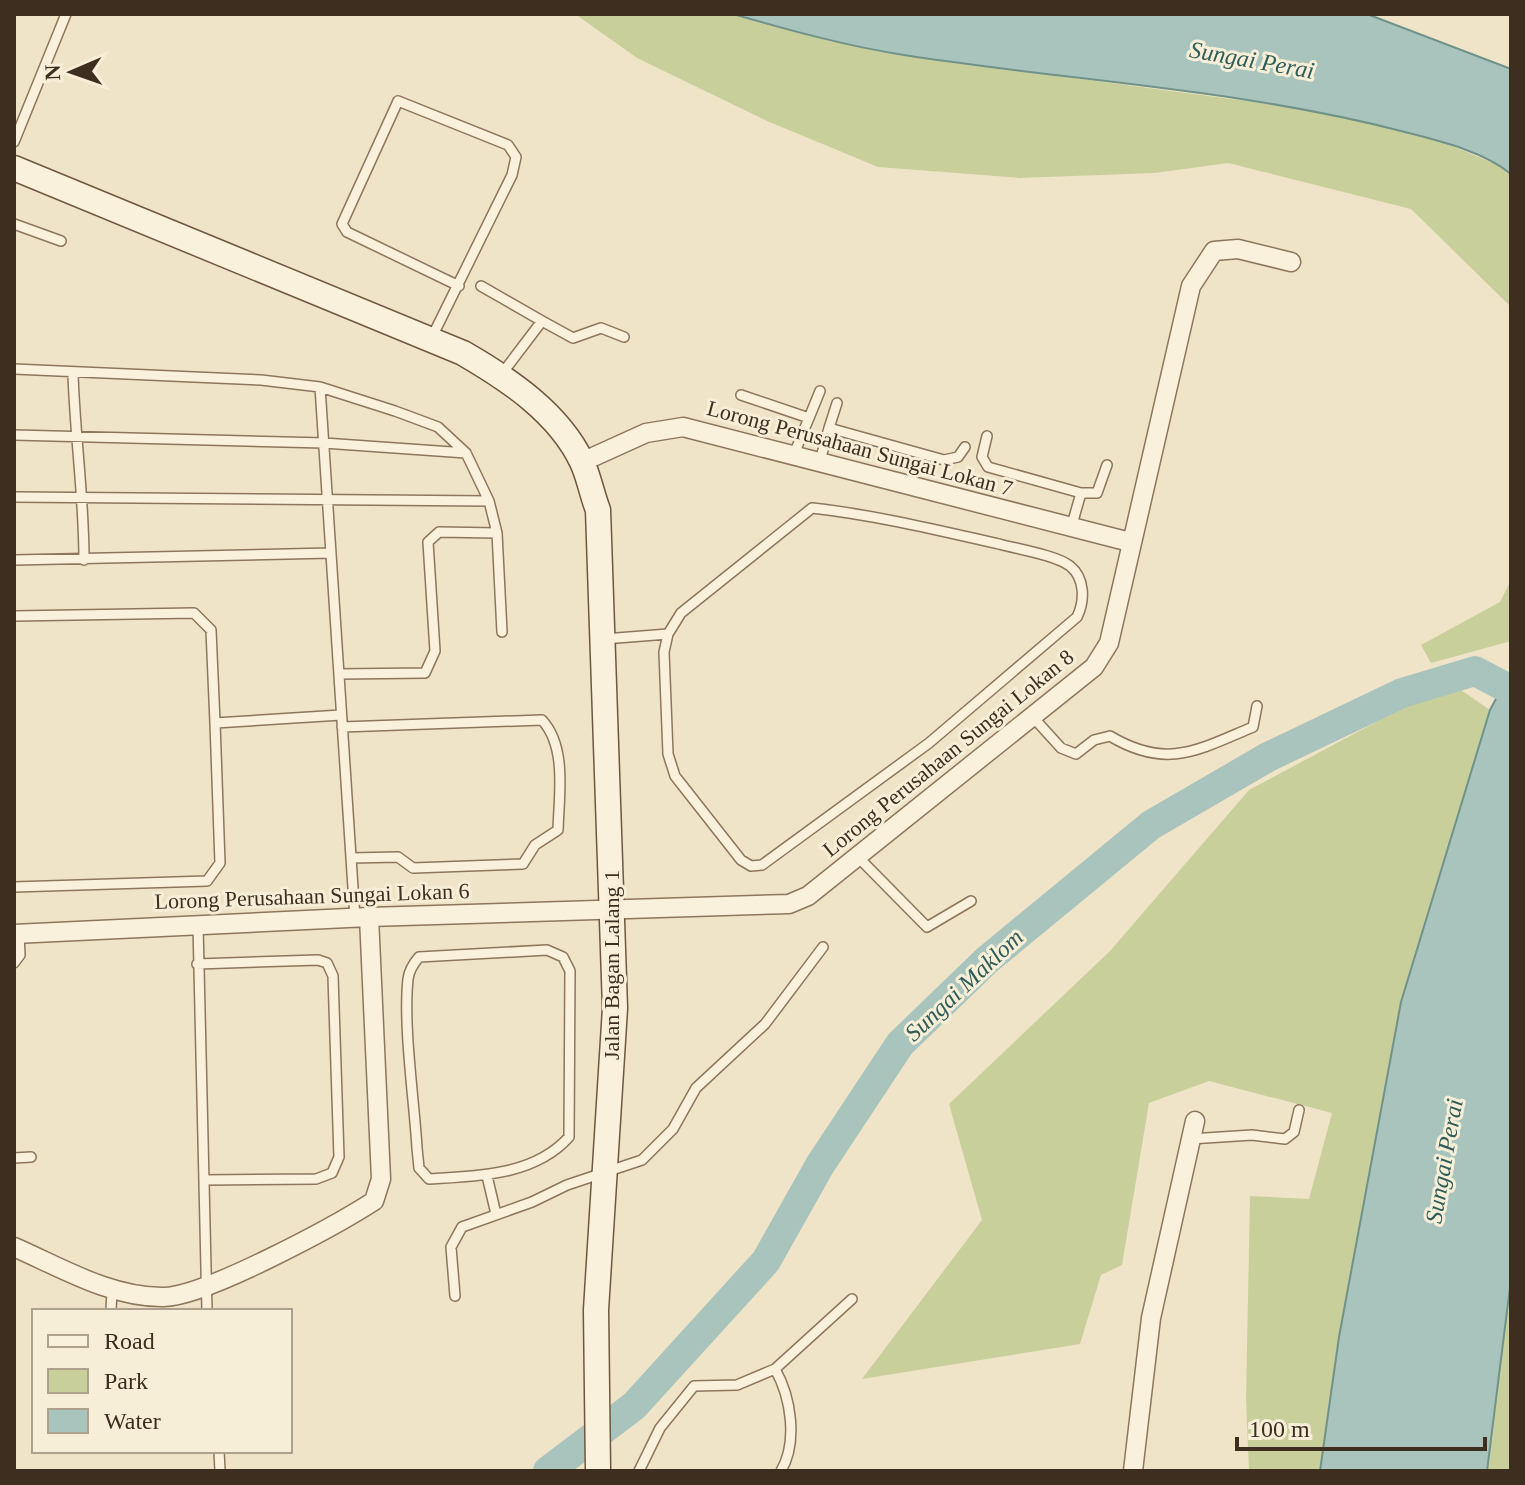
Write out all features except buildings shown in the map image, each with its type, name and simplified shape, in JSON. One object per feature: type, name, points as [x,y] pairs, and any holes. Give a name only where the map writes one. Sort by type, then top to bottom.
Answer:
[{"type":"main road","name":"Jalan Bagan Lalang 1","points":[[14,168],[432,338],[501,375],[557,424],[582,462],[598,510],[615,1008],[596,1310],[598,1471]]},
{"type":"street","name":"Lorong Perusahaan Sungai Lokan 8","points":[[613,908],[789,904],[808,896],[1094,667],[1109,643],[1178,329],[1191,286],[1204,261],[1214,251],[1225,248],[1291,262]]},
{"type":"street","name":"Lorong Perusahaan Sungai Lokan 7","points":[[582,462],[666,427],[683,427],[1130,542]]},
{"type":"street","name":"Lorong Perusahaan Sungai Lokan 6","points":[[17,934],[613,908]]},
{"type":"street","points":[[14,1247],[112,1290],[164,1297],[205,1288],[374,1201],[381,1179],[362,918]]},
{"type":"street","points":[[1133,1471],[1151,1318],[1192,1130]]},
{"type":"lane","points":[[14,142],[66,14]]},
{"type":"lane","points":[[432,338],[459,286],[512,175],[516,157],[508,145],[398,101],[342,224],[347,232],[459,286]]},
{"type":"lane","points":[[14,108],[24,114]]},
{"type":"lane","points":[[14,224],[61,241]]},
{"type":"lane","points":[[481,286],[573,338],[601,328],[624,337]]},
{"type":"lane","points":[[501,375],[542,321]]},
{"type":"lane","points":[[14,369],[261,380],[320,387],[438,427],[466,453],[489,501],[497,533],[502,632]]},
{"type":"lane","points":[[73,374],[75,435],[84,497],[84,560]]},
{"type":"lane","points":[[320,387],[351,858],[362,918]]},
{"type":"lane","points":[[794,454],[820,391]]},
{"type":"lane","points":[[741,395],[809,418]]},
{"type":"lane","points":[[820,461],[837,403]]},
{"type":"lane","points":[[829,428],[944,460],[958,457],[965,447]]},
{"type":"lane","points":[[14,435],[324,443],[466,453]]},
{"type":"lane","points":[[987,436],[982,457],[988,467],[1081,493],[1097,493],[1107,465]]},
{"type":"lane","points":[[1071,528],[1081,493]]},
{"type":"lane","points":[[14,497],[489,501]]},
{"type":"lane","points":[[812,508],[862,515],[1030,551],[1070,566],[1081,584],[1083,605],[1077,617],[929,743],[762,865],[751,866],[741,860],[675,776],[666,729],[664,652],[668,634],[681,613],[812,508]]},
{"type":"lane","points":[[339,674],[425,673],[435,651],[428,542],[439,532],[497,533]]},
{"type":"lane","points":[[14,560],[331,553]]},
{"type":"lane","points":[[14,616],[194,613],[211,630],[220,863],[207,881],[14,887]]},
{"type":"lane","points":[[604,639],[668,634]]},
{"type":"lane","points":[[1032,716],[1061,748],[1076,754],[1094,740],[1110,736],[1130,748],[1180,756],[1253,727],[1257,706]]},
{"type":"lane","points":[[215,723],[341,715]]},
{"type":"lane","points":[[342,727],[542,720],[552,731],[558,756],[558,830],[535,845],[523,864],[413,868],[398,857],[351,858]]},
{"type":"lane","points":[[857,856],[927,927],[971,901]]},
{"type":"lane","points":[[198,925],[207,1309]]},
{"type":"lane","points":[[14,963],[20,955],[17,934]]},
{"type":"lane","points":[[455,1296],[451,1247],[462,1227],[604,1171],[642,1160],[673,1129],[696,1088],[765,1024],[823,947]]},
{"type":"lane","points":[[547,950],[563,957],[570,971],[572,1129],[563,1144],[540,1161],[487,1176],[429,1179],[419,1168],[408,978],[419,957],[547,950]]},
{"type":"lane","points":[[197,964],[318,960],[327,963],[333,976],[334,991],[339,1157],[332,1173],[316,1179],[204,1180]]},
{"type":"lane","points":[[1192,1130],[1285,1139],[1294,1132],[1299,1110]]},
{"type":"lane","points":[[14,1158],[31,1157]]},
{"type":"lane","points":[[487,1176],[496,1214]]},
{"type":"lane","points":[[111,1309],[112,1290]]},
{"type":"lane","points":[[639,1471],[660,1428],[694,1386],[737,1385],[775,1369],[852,1299]]},
{"type":"lane","points":[[775,1369],[786,1388],[790,1412],[786,1463],[781,1471]]},
{"type":"green space","points":[[575,14],[733,14],[816,37],[902,55],[1329,112],[1443,142],[1502,167],[1511,174],[1511,307],[1411,209],[1228,163],[1155,173],[1020,178],[878,167],[767,121],[637,58]]},
{"type":"green space","points":[[1511,580],[1511,641],[1431,663],[1421,645],[1500,602]]},
{"type":"green space","points":[[1461,690],[1490,710],[1401,1002],[1339,1337],[1320,1471],[1249,1471],[1246,1399],[1250,1196],[1309,1199],[1332,1113],[1209,1081],[1149,1103],[1122,1265],[1101,1275],[1080,1344],[862,1379],[982,1220],[949,1104],[1110,951],[1249,790],[1419,699]]},
{"type":"green space","points":[[1511,1279],[1511,1471],[1487,1471]]},
{"type":"water","name":"Sungai Perai","points":[[733,14],[1367,14],[1511,69],[1511,174],[1487,159],[1460,148],[1343,117],[1218,96],[904,55],[796,32]]},
{"type":"water","name":"Sungai Perai","points":[[1511,671],[1511,1279],[1487,1471],[1320,1471],[1339,1337],[1401,1002],[1490,710]]},
{"type":"waterway","name":"Sungai Maklom","points":[[548,1471],[634,1406],[766,1261],[820,1165],[900,1044],[987,960],[1151,825],[1268,757],[1402,693],[1475,671],[1511,690]]}]
